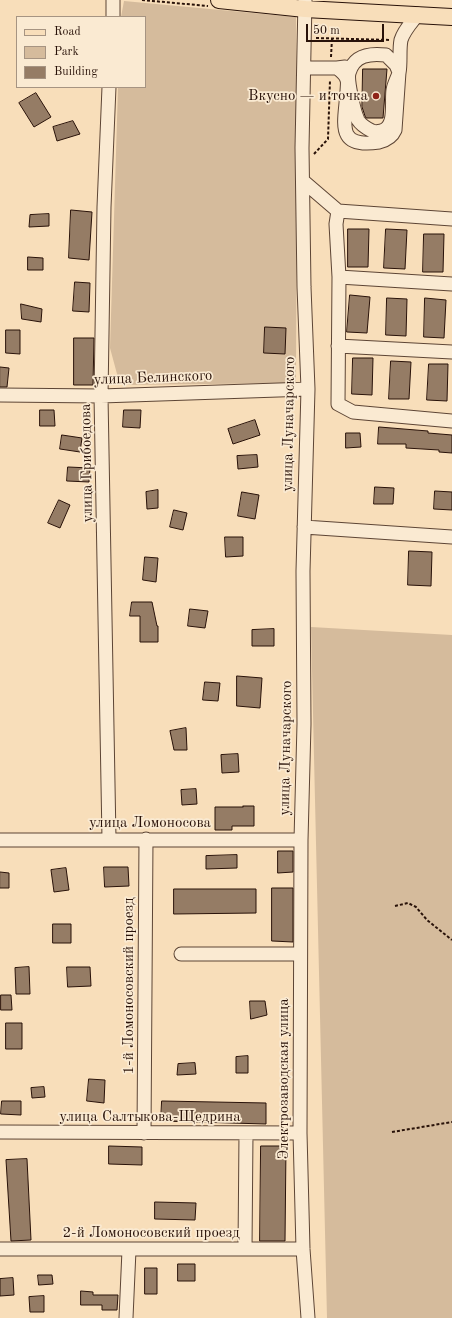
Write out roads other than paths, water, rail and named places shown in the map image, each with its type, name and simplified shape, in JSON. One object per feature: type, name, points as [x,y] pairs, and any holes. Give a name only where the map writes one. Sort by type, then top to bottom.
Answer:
[{"type":"main road","points":[[219,0],[305,4],[452,17]]},
{"type":"street","points":[[113,0],[113,16]]},
{"type":"street","name":"улица Луначарского","points":[[301,840],[304,724],[303,579],[308,389],[302,148],[304,68],[312,36],[305,4]]},
{"type":"street","points":[[334,68],[343,74],[348,81],[357,118],[362,125],[375,132],[384,130],[389,124],[392,115],[393,90],[399,72],[396,65],[386,55],[366,55],[360,58],[353,65],[349,72],[348,81],[345,121],[346,134],[349,139],[356,142],[380,141],[389,138],[396,130],[401,40],[406,30],[418,14]]},
{"type":"street","points":[[304,68],[334,68],[353,65]]},
{"type":"street","name":"улица Грибоедова","points":[[109,88],[104,207],[101,396],[109,839]]},
{"type":"street","points":[[303,181],[338,211],[452,219]]},
{"type":"street","points":[[338,211],[336,224],[339,277],[338,404],[353,412],[452,421]]},
{"type":"street","points":[[339,277],[452,284]]},
{"type":"street","points":[[338,346],[452,352]]},
{"type":"street","name":"улица Белинского","points":[[0,395],[101,396],[308,389]]},
{"type":"street","points":[[304,528],[452,537]]},
{"type":"street","name":"1-й Ломоносовский проезд","points":[[144,1133],[146,839]]},
{"type":"street","name":"улица Ломоносова","points":[[0,840],[301,840]]},
{"type":"street","name":"Электрозаводская улица","points":[[301,840],[300,1133],[303,1249],[308,1318]]},
{"type":"street","points":[[181,954],[300,954]]},
{"type":"street","name":"улица Салтыкова-Щедрина","points":[[1,1133],[300,1133]]},
{"type":"street","points":[[245,1249],[246,1133]]},
{"type":"street","name":"2-й Ломоносовский проезд","points":[[0,1249],[303,1249]]},
{"type":"street","points":[[126,1318],[129,1250]]},
{"type":"place","name":"Вкусно — и точка","points":[[376,96]]}]
